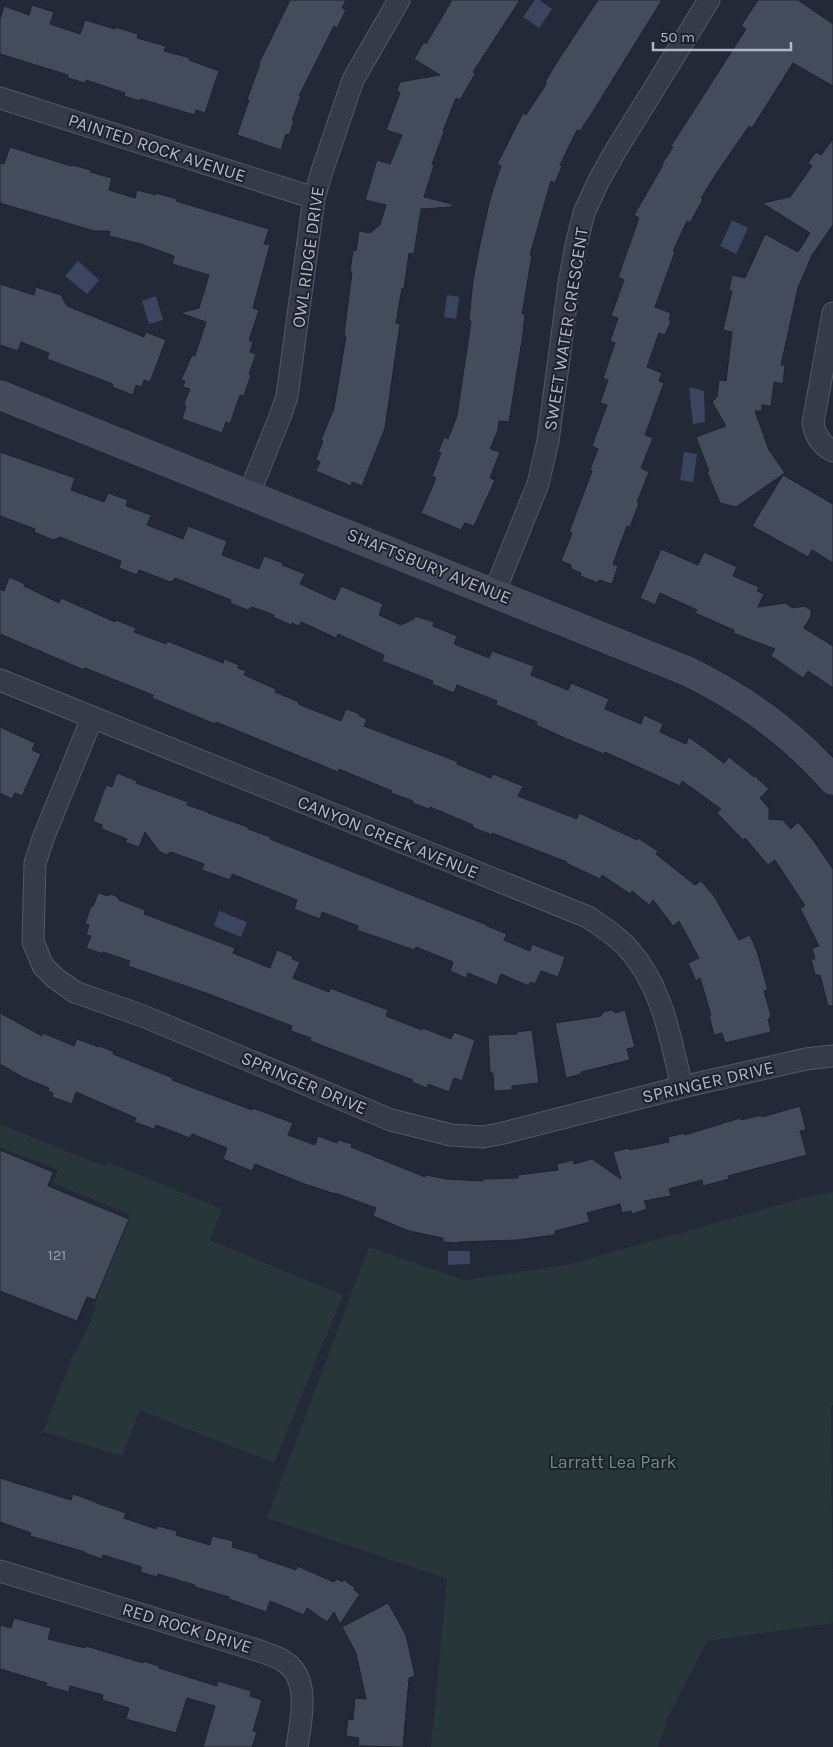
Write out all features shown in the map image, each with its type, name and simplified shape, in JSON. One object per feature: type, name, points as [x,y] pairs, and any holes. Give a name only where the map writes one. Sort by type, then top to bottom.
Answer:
[{"type":"street","name":"OWL RIDGE DRIVE","points":[[249,494],[287,396],[314,198],[353,80],[399,0]]},
{"type":"street","name":"SWEET WATER CRESCENT","points":[[494,593],[543,466],[569,284],[584,213],[599,180],[616,150],[709,0]]},
{"type":"street","name":"PAINTED ROCK AVENUE","points":[[0,98],[314,198]]},
{"type":"street","points":[[833,313],[813,423],[815,435],[833,451]]},
{"type":"street","name":"SHAFTSBURY AVENUE","points":[[0,395],[662,659],[729,692],[747,704],[793,739],[833,780]]},
{"type":"street","name":"CANYON CREEK AVENUE","points":[[0,680],[588,917],[608,930],[627,947],[648,976],[666,1015],[682,1088]]},
{"type":"street","name":"SPRINGER DRIVE","points":[[92,718],[44,836],[35,863],[33,942],[43,966],[55,978],[75,992],[143,1016],[391,1120],[451,1135],[483,1137],[504,1133],[682,1088],[806,1059],[833,1056]]},
{"type":"street","name":"RED ROCK DRIVE","points":[[0,1571],[260,1651],[283,1660],[297,1674],[303,1695],[297,1747]]},
{"type":"green space","points":[[0,1124],[106,1167],[108,1162],[222,1209],[210,1240],[343,1295],[274,1463],[140,1410],[122,1456],[43,1432],[71,1360],[89,1325],[96,1306],[94,1305],[130,1215],[53,1183],[58,1170],[0,1147]]},
{"type":"green space","name":"Larratt Lea Park","points":[[833,1192],[833,1405],[831,1406],[833,1623],[707,1641],[667,1720],[658,1747],[431,1747],[447,1579],[267,1518],[369,1247],[464,1280],[566,1265],[807,1197]]},
{"type":"water","points":[[535,0],[539,0],[552,9],[539,28],[523,17]]},
{"type":"water","points":[[732,220],[748,228],[736,254],[720,246]]},
{"type":"water","points":[[78,261],[99,280],[87,294],[65,276]]},
{"type":"water","points":[[447,295],[459,297],[456,319],[444,317]]},
{"type":"water","points":[[156,296],[163,320],[149,324],[142,301]]},
{"type":"water","points":[[689,387],[704,391],[705,422],[693,424]]},
{"type":"water","points":[[684,452],[697,454],[693,482],[680,480]]},
{"type":"water","points":[[219,911],[247,922],[241,937],[214,926]]},
{"type":"water","points":[[448,1251],[470,1251],[470,1264],[448,1265]]},
{"type":"building","points":[[290,0],[346,0],[342,8],[346,10],[337,28],[334,26],[299,96],[301,96],[292,120],[294,121],[289,135],[286,134],[281,150],[237,135],[259,63]]},
{"type":"building","points":[[452,0],[520,0],[473,72],[475,74],[460,100],[456,98],[443,131],[424,197],[452,204],[452,207],[421,209],[414,254],[409,253],[404,289],[402,288],[396,323],[400,324],[385,428],[362,486],[352,482],[351,486],[316,471],[320,462],[316,459],[323,441],[321,440],[334,408],[346,336],[344,335],[353,250],[356,251],[359,231],[370,233],[380,225],[386,205],[365,200],[377,160],[390,164],[402,135],[386,130],[400,93],[397,90],[400,82],[440,75],[414,59],[424,42],[426,44]]},
{"type":"building","points":[[598,0],[662,0],[592,113],[580,131],[577,130],[560,165],[562,166],[555,183],[551,181],[530,255],[532,255],[522,314],[525,314],[523,334],[509,422],[499,421],[498,430],[490,449],[500,452],[490,478],[495,480],[474,526],[465,523],[461,530],[421,513],[436,478],[432,476],[441,453],[438,452],[444,437],[448,439],[457,416],[471,321],[469,320],[473,280],[490,199],[501,166],[497,164],[523,113],[526,115],[547,83],[545,82],[559,59]]},
{"type":"building","points":[[758,0],[798,0],[833,24],[833,86],[793,63],[752,128],[749,126],[716,174],[701,198],[703,199],[690,223],[687,221],[673,251],[675,252],[655,307],[671,313],[669,320],[671,321],[665,335],[659,333],[647,367],[662,373],[659,381],[664,383],[645,435],[653,438],[641,468],[649,472],[637,502],[639,503],[630,527],[627,526],[613,564],[618,566],[612,584],[599,580],[598,583],[580,576],[581,573],[571,569],[571,565],[561,561],[572,533],[569,532],[592,471],[590,470],[598,449],[592,446],[607,405],[600,403],[608,380],[603,378],[615,343],[610,341],[618,318],[611,316],[624,280],[618,277],[639,218],[634,215],[673,147],[671,146],[746,29],[741,26]]},
{"type":"building","points":[[32,5],[54,12],[50,24],[80,34],[85,20],[115,29],[115,27],[138,34],[137,38],[166,46],[164,51],[190,58],[189,60],[219,71],[205,113],[196,110],[195,115],[141,99],[140,101],[124,96],[125,93],[86,80],[85,83],[68,78],[68,75],[0,54],[0,19],[4,6],[29,15]]},
{"type":"building","points":[[833,139],[833,225],[812,255],[798,288],[781,365],[785,365],[783,384],[774,382],[771,406],[762,405],[762,411],[755,411],[769,450],[785,473],[736,507],[720,503],[707,472],[709,471],[696,437],[726,426],[712,402],[717,397],[719,380],[726,381],[732,332],[723,330],[732,291],[729,290],[732,275],[745,278],[765,234],[798,252],[810,233],[762,203],[790,197],[812,166],[808,163],[816,152],[821,155]]},
{"type":"building","points":[[10,147],[71,166],[91,170],[90,172],[112,178],[109,190],[135,198],[137,190],[156,195],[156,193],[177,199],[176,201],[269,229],[264,244],[270,245],[253,308],[259,310],[249,340],[253,342],[250,352],[256,354],[244,396],[240,395],[230,424],[226,422],[222,433],[182,419],[186,407],[184,403],[190,389],[183,387],[185,381],[181,380],[192,355],[195,356],[206,322],[180,313],[199,308],[209,275],[172,264],[174,256],[141,244],[109,236],[110,231],[94,231],[0,203],[0,163],[4,164]]},
{"type":"building","points":[[0,284],[34,295],[36,287],[61,295],[67,306],[144,337],[146,332],[166,340],[150,382],[144,380],[142,387],[136,385],[133,395],[112,387],[113,384],[47,359],[49,353],[21,342],[18,351],[0,345]]},
{"type":"building","points":[[0,452],[75,478],[71,490],[104,502],[108,493],[128,500],[126,506],[151,515],[147,525],[183,539],[188,526],[227,541],[222,555],[259,569],[264,556],[283,563],[282,565],[305,574],[300,584],[335,600],[341,586],[383,604],[379,615],[401,625],[414,619],[415,616],[434,622],[433,626],[457,636],[454,644],[489,658],[492,651],[534,666],[531,675],[568,690],[571,683],[609,699],[605,709],[641,724],[644,715],[663,724],[660,732],[686,744],[689,737],[724,763],[729,757],[769,789],[760,798],[769,808],[769,819],[783,820],[791,829],[798,822],[833,869],[833,1006],[828,1006],[820,975],[815,975],[811,959],[815,959],[812,948],[819,946],[800,908],[805,906],[775,860],[768,865],[745,838],[743,840],[717,813],[721,809],[682,781],[680,786],[605,752],[604,754],[567,739],[536,725],[537,722],[496,705],[497,701],[457,685],[454,693],[432,684],[433,681],[382,661],[384,655],[338,634],[336,638],[301,622],[299,626],[292,623],[291,625],[273,617],[274,615],[252,607],[248,610],[230,603],[231,600],[175,578],[171,582],[139,570],[137,575],[119,568],[121,561],[60,537],[53,540],[34,532],[35,529],[0,516]]},
{"type":"building","points":[[783,475],[833,504],[833,563],[812,550],[808,557],[752,526]]},
{"type":"building","points":[[661,549],[698,565],[704,552],[737,567],[733,576],[759,587],[757,591],[764,594],[758,607],[785,603],[793,608],[805,606],[811,610],[811,616],[804,628],[833,646],[833,688],[808,671],[803,678],[771,656],[775,649],[733,633],[734,630],[695,613],[697,610],[660,593],[655,605],[640,598]]},
{"type":"building","points":[[9,577],[59,603],[61,598],[115,622],[116,620],[136,628],[134,632],[166,644],[167,641],[223,663],[224,659],[239,665],[238,668],[246,671],[244,675],[276,689],[275,692],[299,702],[298,704],[341,721],[346,709],[360,714],[359,716],[367,719],[364,726],[458,762],[457,764],[491,778],[493,774],[523,786],[518,796],[577,819],[579,813],[637,840],[638,838],[658,851],[656,854],[695,885],[701,881],[714,896],[739,940],[750,935],[757,951],[768,990],[764,991],[771,1016],[768,1019],[771,1032],[725,1043],[722,1033],[714,1035],[709,1015],[711,1015],[700,978],[696,981],[688,963],[699,958],[679,921],[673,926],[653,900],[649,905],[632,891],[630,894],[602,875],[600,879],[567,862],[472,827],[473,825],[430,807],[429,809],[412,803],[413,801],[391,793],[392,791],[339,769],[338,772],[216,722],[215,724],[152,698],[153,695],[85,668],[84,670],[0,634],[0,589],[4,591]]},
{"type":"building","points":[[0,727],[35,743],[32,750],[41,754],[22,796],[15,793],[12,799],[0,793]]},
{"type":"building","points":[[117,773],[137,781],[136,783],[188,802],[187,805],[248,827],[248,829],[271,837],[270,839],[487,925],[507,934],[504,940],[530,951],[532,944],[565,957],[558,977],[541,971],[535,984],[530,982],[529,986],[501,974],[497,985],[468,973],[466,978],[450,971],[453,962],[416,947],[414,950],[357,930],[358,926],[322,912],[320,919],[294,909],[297,900],[232,874],[230,880],[202,870],[204,864],[171,852],[166,855],[159,851],[145,832],[139,847],[125,842],[127,839],[102,829],[102,825],[93,821],[106,785],[112,787]]},
{"type":"building","points":[[98,893],[108,896],[111,894],[118,897],[119,900],[145,910],[144,914],[235,948],[233,953],[270,968],[277,950],[292,956],[292,959],[300,962],[293,978],[329,992],[330,988],[388,1010],[386,1016],[422,1030],[423,1028],[451,1039],[454,1032],[475,1040],[462,1081],[454,1078],[449,1092],[428,1084],[427,1088],[412,1082],[413,1080],[310,1041],[311,1038],[291,1031],[292,1026],[128,966],[130,961],[86,948],[91,936],[86,935],[89,925],[85,924]]},
{"type":"building","points":[[612,1010],[615,1013],[625,1010],[635,1047],[627,1049],[630,1060],[581,1072],[581,1074],[566,1078],[555,1023],[601,1016],[603,1012]]},
{"type":"building","points":[[0,1013],[42,1036],[43,1033],[74,1046],[77,1039],[100,1046],[114,1052],[113,1054],[173,1078],[172,1080],[293,1123],[288,1135],[315,1145],[318,1136],[337,1143],[338,1140],[352,1144],[351,1147],[425,1177],[426,1175],[446,1179],[483,1181],[483,1179],[518,1178],[518,1175],[558,1170],[557,1164],[573,1160],[574,1164],[592,1159],[621,1179],[613,1152],[669,1142],[668,1137],[685,1133],[685,1135],[740,1118],[741,1120],[762,1115],[762,1117],[800,1106],[806,1130],[800,1131],[807,1155],[728,1176],[729,1179],[703,1186],[702,1180],[669,1189],[671,1196],[644,1201],[647,1209],[632,1214],[631,1211],[622,1213],[620,1204],[587,1213],[590,1222],[555,1231],[555,1235],[517,1240],[443,1242],[443,1238],[409,1231],[373,1216],[376,1208],[302,1183],[255,1164],[252,1171],[223,1159],[227,1148],[192,1134],[190,1138],[156,1125],[154,1129],[134,1122],[136,1118],[76,1092],[72,1104],[52,1097],[53,1093],[48,1091],[49,1088],[24,1078],[0,1064]]},
{"type":"building","points":[[532,1030],[539,1083],[512,1086],[512,1090],[494,1091],[493,1073],[490,1073],[488,1035],[517,1034],[516,1032]]},
{"type":"building","points":[[0,1150],[53,1172],[48,1186],[129,1219],[95,1300],[87,1297],[77,1321],[0,1291]]},
{"type":"building","points":[[0,1478],[71,1500],[73,1494],[126,1513],[124,1518],[156,1529],[158,1526],[177,1531],[176,1535],[210,1545],[212,1536],[233,1541],[232,1547],[259,1555],[258,1557],[296,1570],[297,1566],[334,1582],[337,1579],[342,1582],[344,1580],[360,1594],[340,1624],[334,1612],[327,1622],[307,1608],[304,1615],[270,1601],[266,1612],[229,1599],[229,1597],[195,1587],[195,1585],[158,1574],[157,1577],[140,1572],[142,1567],[103,1555],[102,1559],[30,1536],[31,1533],[0,1522]]},
{"type":"building","points":[[388,1603],[406,1635],[415,1676],[409,1678],[403,1747],[358,1746],[359,1738],[346,1736],[348,1719],[353,1720],[355,1698],[366,1699],[356,1653],[342,1627]]},
{"type":"building","points":[[14,1618],[51,1628],[48,1639],[85,1648],[86,1646],[143,1663],[143,1661],[159,1666],[159,1668],[217,1686],[218,1681],[251,1691],[250,1696],[262,1700],[253,1731],[257,1732],[252,1747],[203,1747],[215,1706],[187,1698],[176,1733],[126,1719],[129,1708],[102,1700],[103,1695],[70,1686],[69,1692],[46,1686],[47,1683],[0,1669],[0,1625],[11,1628]]}]
